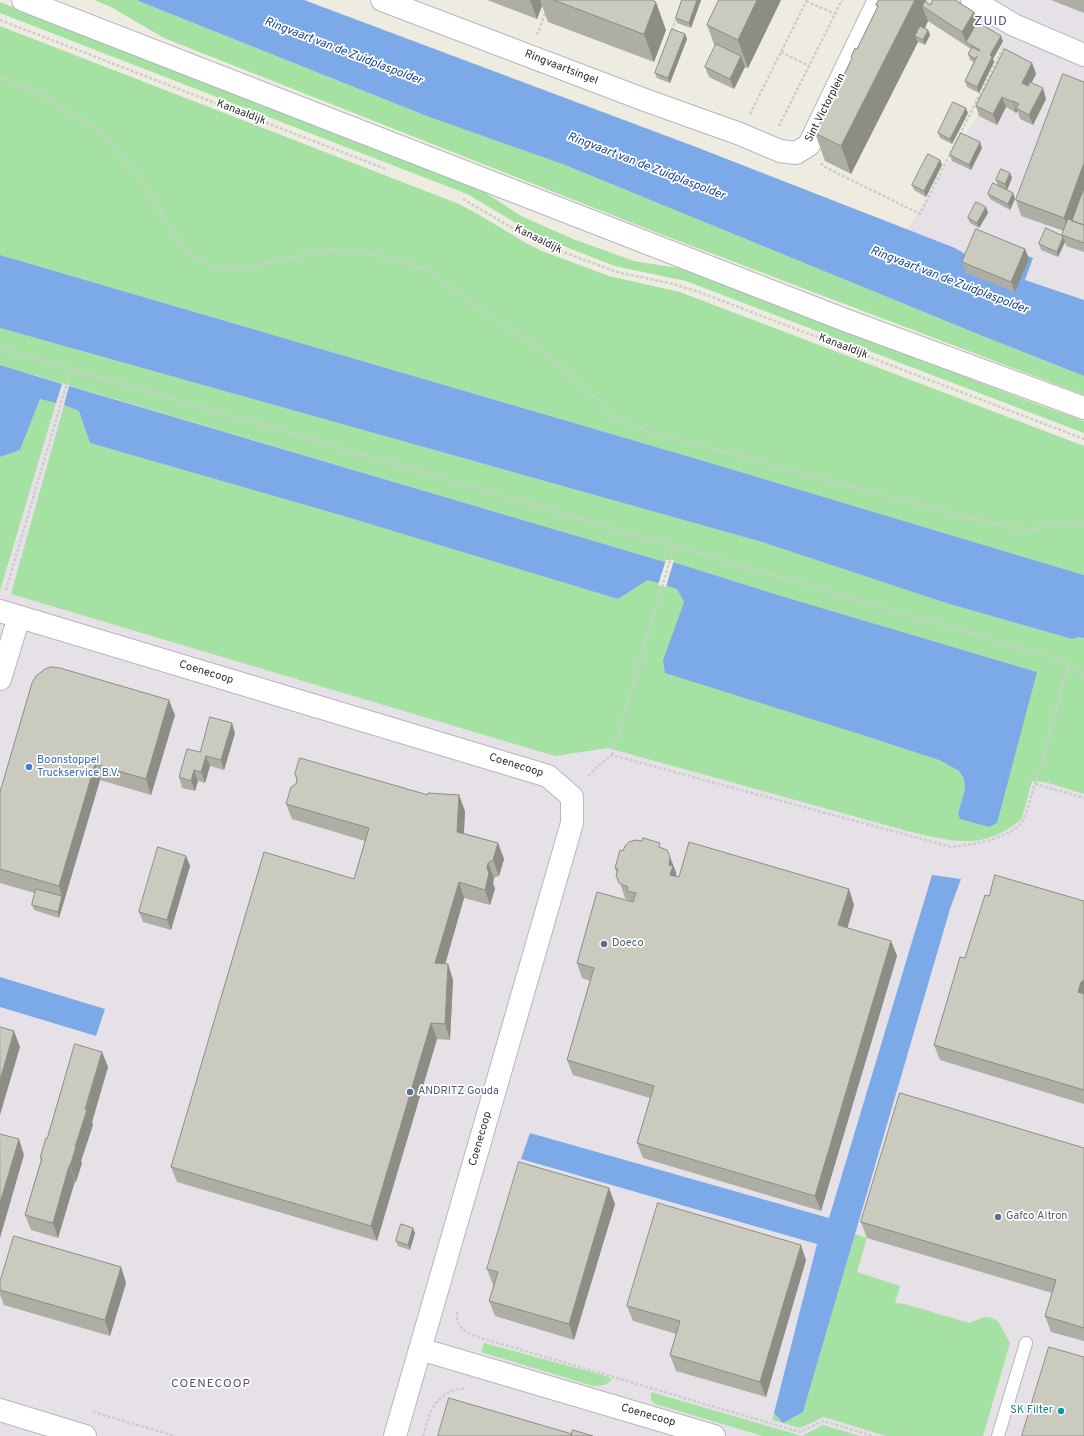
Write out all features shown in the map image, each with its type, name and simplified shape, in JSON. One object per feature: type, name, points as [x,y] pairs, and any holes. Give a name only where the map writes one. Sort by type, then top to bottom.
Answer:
[{"type":"street","points":[[23,0],[845,320],[1084,408]]},
{"type":"street","name":"Ringvaartsingel","points":[[382,0],[740,134]]},
{"type":"street","name":"Sint Victorplein","points":[[740,134],[780,151],[796,153],[809,145],[879,0]]},
{"type":"street","points":[[972,0],[1014,25],[1084,55]]},
{"type":"street","points":[[0,679],[9,614]]},
{"type":"street","name":"Coenecoop","points":[[9,614],[548,776],[572,797],[572,823],[395,1436]]},
{"type":"street","name":"Coenecoop","points":[[420,1349],[714,1436]]},
{"type":"street","points":[[0,1410],[85,1436]]},
{"type":"lane","points":[[998,1436],[1026,1343]]},
{"type":"path","points":[[740,134],[807,0],[835,14]]},
{"type":"path","points":[[772,147],[778,128],[842,0]]},
{"type":"path","points":[[530,56],[547,7]]},
{"type":"path","points":[[659,64],[678,14]]},
{"type":"path","name":"Kanaaldijk","points":[[0,20],[391,171]]},
{"type":"path","points":[[809,145],[823,166],[920,214],[1014,25]]},
{"type":"path","points":[[781,52],[809,66]]},
{"type":"path","points":[[0,77],[22,85],[51,100],[103,134],[146,186],[180,244],[199,261],[222,268],[238,268],[327,250],[351,250],[395,259],[431,271],[494,319],[526,339],[581,383],[617,420],[647,431],[938,510],[1013,528],[1034,529],[1056,524],[1084,523]]},
{"type":"path","name":"Kanaaldijk","points":[[462,198],[531,239],[571,255],[617,272],[673,284],[699,292],[1084,439]]},
{"type":"path","points":[[0,348],[1062,660],[1084,677]]},
{"type":"path","points":[[9,614],[58,413],[71,369]]},
{"type":"path","points":[[572,797],[596,768],[612,755],[674,547]]},
{"type":"path","points":[[612,755],[951,847],[966,846],[990,841],[1010,831],[1022,822],[1035,784],[1068,666]]},
{"type":"path","points":[[1035,784],[1084,798]]},
{"type":"path","points":[[458,1306],[457,1316],[465,1332],[488,1340],[800,1432],[823,1421],[872,1436]]},
{"type":"path","points":[[423,1436],[428,1417],[434,1404],[444,1395],[456,1389],[466,1389],[467,1384]]},
{"type":"shaded area","points":[[910,0],[1084,0],[1084,313],[897,246],[1014,57]]},
{"type":"shaded area","name":"Coenecoop","points":[[0,267],[1084,637],[1084,1436],[0,1436]]},
{"type":"green space","points":[[94,0],[136,0],[429,117],[565,165],[1084,376],[1084,395],[650,230],[164,38],[111,7]]},
{"type":"green space","points":[[0,2],[483,191],[521,216],[573,239],[634,261],[684,269],[1084,421],[1084,433],[686,281],[615,266],[571,249],[531,232],[467,194],[0,13]]},
{"type":"green space","points":[[0,26],[459,204],[542,251],[609,276],[680,292],[1084,446],[1084,575],[704,461],[0,255]]},
{"type":"green space","points":[[0,328],[762,542],[946,603],[1072,639],[1079,637],[1084,638],[1084,794],[1045,782],[1032,781],[1020,821],[1008,829],[983,839],[971,841],[958,841],[933,837],[608,748],[555,756],[11,594],[64,405],[79,411],[90,443],[340,515],[618,599],[648,580],[677,589],[684,602],[663,660],[853,732],[939,760],[959,771],[964,779],[965,789],[958,814],[961,819],[989,827],[1037,672],[778,595],[673,562],[665,562],[0,365]]},
{"type":"green space","points":[[40,399],[56,403],[0,591],[0,457],[20,450]]},
{"type":"green space","points":[[855,1234],[867,1238],[857,1272],[900,1286],[895,1303],[905,1304],[969,1323],[985,1317],[998,1321],[1010,1343],[983,1436],[886,1436],[824,1417],[800,1428],[772,1420],[774,1413],[783,1423],[803,1412]]},
{"type":"green space","points":[[484,1343],[606,1376],[611,1379],[610,1382],[604,1385],[593,1386],[481,1352]]},
{"type":"green space","points":[[651,1392],[802,1436],[763,1436],[655,1404],[651,1400]]},
{"type":"green space","points":[[823,1425],[860,1436],[802,1436]]},
{"type":"water","name":"Ringvaart van de Zuidplaspolder","points":[[136,0],[304,0],[696,147],[955,248],[970,257],[979,237],[1033,258],[1025,280],[1084,300],[1084,376],[565,165],[429,117]]},
{"type":"water","points":[[0,255],[704,461],[1084,575],[1084,638],[1079,637],[1072,639],[946,603],[762,542],[0,328]]},
{"type":"water","points":[[0,365],[62,384],[56,403],[40,399],[20,450],[0,457]]},
{"type":"water","points":[[69,386],[665,562],[673,562],[778,595],[1037,672],[997,823],[989,827],[960,819],[958,814],[965,789],[964,779],[959,771],[939,760],[665,673],[663,660],[684,602],[677,589],[648,580],[618,599],[340,515],[90,443],[79,411],[64,405]]},
{"type":"water","points":[[932,875],[961,879],[950,909],[803,1412],[783,1423],[774,1413],[817,1244],[521,1159],[530,1133],[829,1218]]},
{"type":"water","points":[[0,977],[105,1009],[96,1036],[0,1007]]},
{"type":"pier","points":[[666,560],[674,560],[666,587],[658,585]]},
{"type":"building","points":[[554,0],[652,0],[656,2],[644,34]]},
{"type":"building","points":[[682,0],[697,0],[689,23],[676,18]]},
{"type":"building","points":[[719,0],[757,0],[738,40],[707,25]]},
{"type":"building","points":[[879,0],[915,0],[841,146],[815,133],[826,110],[824,109],[829,100],[831,102],[852,58],[851,57],[855,48],[857,49],[878,6],[876,5]]},
{"type":"building","points":[[933,0],[955,0],[974,12],[962,32],[922,6],[925,1],[930,5]]},
{"type":"building","points":[[978,22],[1001,36],[990,55],[992,57],[977,87],[965,81],[977,56],[975,59],[968,54],[972,47],[979,51],[980,50],[966,42]]},
{"type":"building","points":[[920,26],[928,30],[923,40],[915,36]]},
{"type":"building","points":[[672,29],[685,34],[668,78],[655,73]]},
{"type":"building","points":[[716,44],[741,56],[730,79],[705,67]]},
{"type":"building","points":[[1005,49],[1032,63],[1022,83],[1028,86],[1030,82],[1043,88],[1029,115],[1016,108],[1019,104],[1002,97],[993,114],[976,106]]},
{"type":"building","points":[[1063,74],[1084,82],[1084,163],[1064,218],[1016,200]]},
{"type":"building","points":[[953,102],[966,108],[950,139],[938,133]]},
{"type":"building","points":[[961,133],[980,142],[969,165],[950,155]]},
{"type":"building","points":[[928,154],[940,160],[924,191],[912,185]]},
{"type":"building","points":[[1001,169],[1010,173],[1005,184],[996,180]]},
{"type":"building","points":[[993,183],[1013,193],[1008,204],[988,194]]},
{"type":"building","points":[[1084,188],[1084,225],[1072,221]]},
{"type":"building","points":[[976,202],[986,207],[977,223],[968,218]]},
{"type":"building","points":[[1068,219],[1084,225],[1084,243],[1062,235]]},
{"type":"building","points":[[1046,228],[1063,236],[1057,252],[1039,244]]},
{"type":"building","points":[[976,229],[1025,249],[1011,282],[962,262]]},
{"type":"building","points":[[52,667],[60,668],[169,700],[146,779],[95,764],[59,886],[0,869],[0,792],[32,683],[36,676],[45,669]]},
{"type":"building","points":[[210,717],[232,723],[221,760],[206,756],[201,772],[194,770],[191,781],[179,777],[187,749],[200,752]]},
{"type":"building","points":[[300,758],[428,795],[428,793],[459,795],[457,832],[498,843],[493,860],[488,863],[487,868],[489,873],[485,890],[459,882],[435,963],[448,964],[445,1024],[431,1023],[371,1226],[171,1167],[264,852],[354,879],[369,828],[286,804],[291,787],[296,784],[297,779],[295,774]]},
{"type":"building","points":[[643,838],[660,843],[659,847],[667,850],[670,857],[669,865],[673,866],[670,875],[679,877],[689,842],[849,889],[838,925],[891,941],[815,1196],[637,1143],[654,1086],[567,1060],[594,968],[577,963],[597,892],[633,902],[636,893],[627,891],[628,887],[619,883],[616,875],[618,869],[615,868],[620,850],[623,851],[629,842],[636,840],[642,841]]},
{"type":"building","points":[[158,847],[186,856],[167,920],[139,912]]},
{"type":"building","points":[[995,875],[1084,901],[1084,980],[1081,982],[1078,992],[1084,994],[1084,1090],[934,1045],[960,957],[965,958],[985,895],[989,896]]},
{"type":"building","points":[[36,889],[62,896],[58,912],[32,905]]},
{"type":"building","points":[[0,1027],[14,1031],[0,1080]]},
{"type":"building","points":[[75,1044],[102,1052],[85,1109],[87,1110],[53,1223],[25,1215],[42,1158],[40,1158]]},
{"type":"building","points":[[900,1093],[1084,1148],[1084,1328],[1045,1316],[1056,1280],[861,1222]]},
{"type":"building","points":[[0,1134],[19,1139],[0,1203]]},
{"type":"building","points":[[519,1162],[609,1188],[569,1324],[489,1301],[498,1272],[487,1269]]},
{"type":"building","points":[[658,1203],[801,1245],[760,1382],[670,1355],[680,1321],[627,1306]]},
{"type":"building","points":[[401,1224],[413,1228],[408,1245],[396,1241]]},
{"type":"building","points":[[14,1236],[121,1267],[105,1320],[0,1290],[0,1282]]},
{"type":"building","points":[[1049,1347],[1084,1357],[1084,1436],[1022,1436]]},
{"type":"building","points":[[449,1398],[572,1434],[571,1436],[438,1436]]},
{"type":"building","points":[[573,1430],[593,1436],[571,1436]]},
{"type":"place","name":"Boonstoppel Truckservice B.V.","points":[[29,767]]},
{"type":"place","name":"Doeco","points":[[604,944]]},
{"type":"place","name":"ANDRITZ Gouda","points":[[410,1092]]},
{"type":"place","name":"Gafco Altron","points":[[998,1217]]},
{"type":"place","name":"SK Filter","points":[[1061,1411]]},
{"type":"district","name":"ZUID","points":[[991,22]]},
{"type":"district","name":"COENECOOP","points":[[211,1385]]}]
